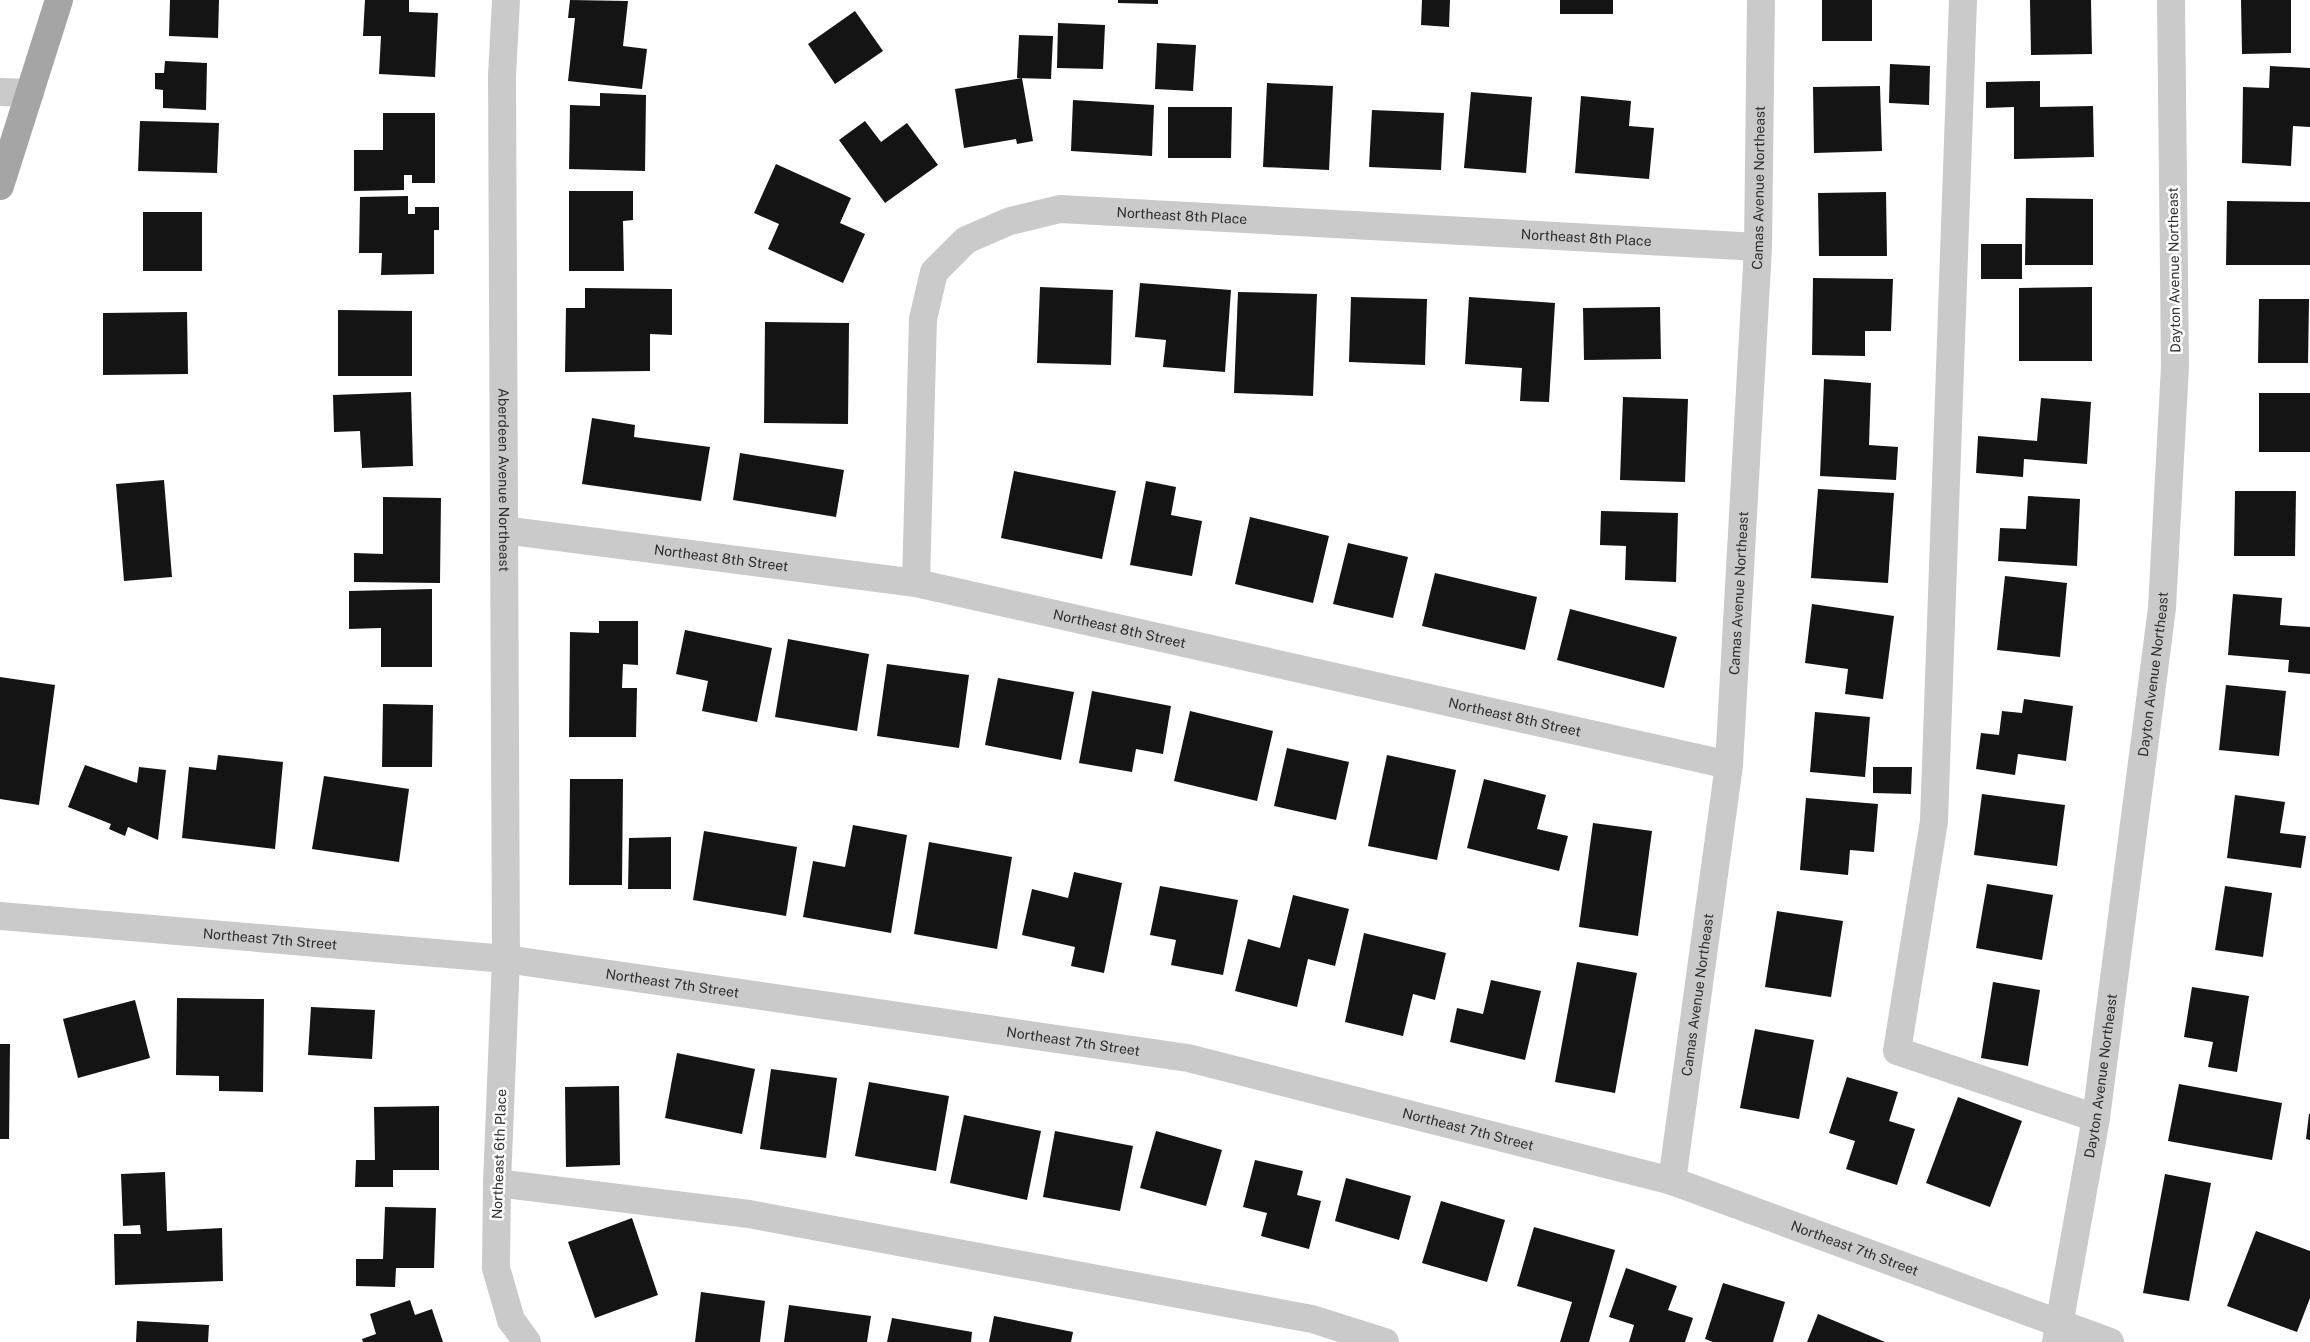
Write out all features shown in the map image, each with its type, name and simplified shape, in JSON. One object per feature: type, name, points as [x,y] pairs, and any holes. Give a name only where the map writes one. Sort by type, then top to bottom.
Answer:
[{"type":"main road","points":[[0,186],[59,0]]},
{"type":"street","name":"Aberdeen Avenue Northeast","points":[[506,0],[502,76],[506,959]]},
{"type":"street","name":"Camas Avenue Northeast","points":[[1672,1181],[1729,765],[1758,247],[1762,0]]},
{"type":"street","points":[[1963,0],[1934,821],[1897,1051],[2096,1118]]},
{"type":"street","name":"Dayton Avenue Northeast","points":[[2058,1332],[2096,1118],[2162,608],[2175,366],[2171,0]]},
{"type":"street","points":[[0,92],[30,93]]},
{"type":"street","name":"Northeast 8th Place","points":[[916,583],[923,318],[934,272],[966,240],[1010,221],[1060,209],[1758,247]]},
{"type":"street","name":"Northeast 8th Street","points":[[504,530],[916,583],[1729,765]]},
{"type":"street","name":"Northeast 7th Street","points":[[0,916],[506,959],[1188,1058],[1672,1181],[2058,1332],[2110,1342]]},
{"type":"street","name":"Northeast 6th Place","points":[[506,959],[497,1183],[496,1268],[511,1320],[527,1342]]},
{"type":"street","points":[[497,1183],[749,1214],[1312,1319],[1385,1342]]},
{"type":"building","points":[[170,0],[219,0],[218,38],[169,36]]},
{"type":"building","points":[[365,0],[409,0],[409,12],[438,13],[435,77],[379,74],[381,36],[363,36]]},
{"type":"building","points":[[570,0],[628,1],[623,46],[647,49],[642,89],[568,81],[575,18],[568,18]]},
{"type":"building","points":[[1118,0],[1158,0],[1158,4],[1118,3]]},
{"type":"building","points":[[1422,0],[1450,0],[1449,27],[1421,25]]},
{"type":"building","points":[[1560,0],[1613,0],[1613,14],[1560,14]]},
{"type":"building","points":[[1822,0],[1872,0],[1872,41],[1822,41]]},
{"type":"building","points":[[2030,0],[2091,0],[2092,54],[2031,55]]},
{"type":"building","points":[[2241,0],[2291,0],[2291,53],[2242,54]]},
{"type":"building","points":[[855,11],[883,51],[835,84],[808,44]]},
{"type":"building","points":[[1058,23],[1105,25],[1103,69],[1057,68]]},
{"type":"building","points":[[1019,35],[1053,36],[1051,79],[1017,78]]},
{"type":"building","points":[[1157,43],[1196,45],[1193,91],[1155,89]]},
{"type":"building","points":[[165,61],[207,63],[206,110],[163,108],[163,90],[155,89],[155,73],[164,73]]},
{"type":"building","points":[[1890,64],[1930,66],[1929,105],[1889,103]]},
{"type":"building","points":[[2270,66],[2310,68],[2310,127],[2293,126],[2291,166],[2242,163],[2243,87],[2269,88]]},
{"type":"building","points":[[1022,78],[1033,141],[1017,144],[1016,139],[964,148],[955,89]]},
{"type":"building","points":[[2040,81],[2040,107],[2093,106],[2094,157],[2014,159],[2014,107],[1986,108],[1986,82]]},
{"type":"building","points":[[1267,83],[1333,86],[1329,170],[1263,167]]},
{"type":"building","points":[[1880,86],[1882,151],[1814,153],[1813,87]]},
{"type":"building","points":[[1471,92],[1532,97],[1526,173],[1464,168]]},
{"type":"building","points":[[600,93],[646,95],[645,171],[569,169],[570,105],[600,106]]},
{"type":"building","points":[[1581,96],[1631,101],[1629,126],[1654,128],[1649,179],[1575,173]]},
{"type":"building","points":[[1073,100],[1154,105],[1152,156],[1071,151]]},
{"type":"building","points":[[1168,107],[1232,107],[1231,158],[1168,158]]},
{"type":"building","points":[[1372,110],[1444,113],[1441,170],[1369,167]]},
{"type":"building","points":[[383,113],[435,113],[435,183],[412,183],[412,175],[404,175],[404,190],[354,191],[354,150],[383,150]]},
{"type":"building","points":[[140,121],[219,123],[217,173],[138,171]]},
{"type":"building","points":[[865,121],[881,142],[907,123],[938,165],[885,203],[839,140]]},
{"type":"building","points":[[776,164],[851,198],[840,223],[865,234],[843,283],[768,249],[779,224],[754,213]]},
{"type":"building","points":[[569,191],[633,191],[633,220],[623,221],[624,271],[569,271]]},
{"type":"building","points":[[1886,192],[1887,256],[1819,256],[1818,193]]},
{"type":"building","points":[[408,196],[408,214],[415,214],[415,207],[439,207],[439,230],[434,230],[434,274],[381,275],[382,253],[359,253],[360,197]]},
{"type":"building","points":[[2026,198],[2093,199],[2093,265],[2025,265]]},
{"type":"building","points":[[2227,201],[2310,202],[2310,265],[2226,265]]},
{"type":"building","points":[[143,212],[202,212],[202,271],[143,271]]},
{"type":"building","points":[[1981,244],[2022,244],[2022,279],[1981,279]]},
{"type":"building","points":[[1813,278],[1893,279],[1891,331],[1865,331],[1865,356],[1812,355]]},
{"type":"building","points":[[1140,283],[1231,290],[1225,372],[1163,367],[1166,340],[1135,337]]},
{"type":"building","points":[[1040,287],[1113,290],[1111,365],[1037,363]]},
{"type":"building","points":[[2092,287],[2092,361],[2019,361],[2019,288]]},
{"type":"building","points":[[585,288],[672,289],[672,335],[650,334],[650,371],[565,372],[566,308],[585,308]]},
{"type":"building","points":[[1238,292],[1317,294],[1313,396],[1234,393]]},
{"type":"building","points":[[1351,297],[1427,299],[1425,365],[1349,362]]},
{"type":"building","points":[[1469,297],[1555,303],[1549,402],[1520,401],[1522,368],[1465,364]]},
{"type":"building","points":[[2259,299],[2309,299],[2308,363],[2258,363]]},
{"type":"building","points":[[1660,307],[1661,359],[1584,360],[1583,308]]},
{"type":"building","points":[[338,310],[412,311],[412,376],[338,376]]},
{"type":"building","points":[[187,312],[188,374],[103,375],[103,313]]},
{"type":"building","points":[[765,322],[849,323],[848,424],[764,423]]},
{"type":"building","points":[[1824,379],[1871,383],[1869,445],[1898,447],[1896,480],[1820,476]]},
{"type":"building","points":[[411,392],[413,466],[362,468],[360,431],[334,432],[333,395]]},
{"type":"building","points":[[2259,393],[2310,393],[2310,452],[2259,452]]},
{"type":"building","points":[[1623,397],[1688,399],[1685,482],[1620,480]]},
{"type":"building","points":[[2041,398],[2091,402],[2087,464],[2024,459],[2023,477],[1976,473],[1978,436],[2037,441]]},
{"type":"building","points":[[592,418],[635,425],[634,437],[710,447],[701,501],[582,484]]},
{"type":"building","points":[[740,453],[844,470],[836,517],[733,500]]},
{"type":"building","points":[[1014,471],[1116,491],[1102,559],[1001,538]]},
{"type":"building","points":[[164,480],[172,577],[124,581],[116,484]]},
{"type":"building","points":[[1146,481],[1176,487],[1171,515],[1202,521],[1192,576],[1130,565]]},
{"type":"building","points":[[1818,489],[1894,493],[1888,583],[1811,578]]},
{"type":"building","points":[[2235,491],[2296,491],[2295,556],[2234,556]]},
{"type":"building","points":[[2028,496],[2080,499],[2077,566],[1998,561],[2000,528],[2026,529]]},
{"type":"building","points":[[383,497],[441,498],[440,583],[354,582],[354,553],[383,554]]},
{"type":"building","points":[[1601,511],[1678,513],[1676,582],[1625,580],[1626,546],[1600,545]]},
{"type":"building","points":[[1250,517],[1329,536],[1313,603],[1235,584]]},
{"type":"building","points":[[1348,543],[1408,557],[1393,618],[1333,604]]},
{"type":"building","points":[[1435,573],[1537,597],[1525,650],[1422,626]]},
{"type":"building","points":[[2005,576],[2067,583],[2060,657],[1997,650]]},
{"type":"building","points":[[432,589],[432,667],[381,667],[381,628],[349,629],[349,591]]},
{"type":"building","points":[[2233,594],[2282,598],[2280,625],[2310,627],[2310,674],[2288,672],[2289,660],[2228,655]]},
{"type":"building","points":[[1812,604],[1894,616],[1883,699],[1845,694],[1848,669],[1805,663]]},
{"type":"building","points":[[1570,609],[1677,637],[1664,688],[1557,660]]},
{"type":"building","points":[[599,621],[638,621],[638,665],[623,664],[622,688],[637,688],[636,737],[569,737],[570,632],[599,633]]},
{"type":"building","points":[[685,630],[772,648],[757,722],[702,711],[708,681],[676,674]]},
{"type":"building","points":[[788,639],[869,654],[857,731],[775,717]]},
{"type":"building","points":[[887,664],[969,675],[959,748],[877,736]]},
{"type":"building","points":[[0,677],[55,685],[39,805],[0,799]]},
{"type":"building","points":[[998,678],[1074,692],[1061,760],[985,745]]},
{"type":"building","points":[[2226,685],[2286,691],[2279,756],[2219,750]]},
{"type":"building","points":[[1092,691],[1171,706],[1163,754],[1136,749],[1132,772],[1079,763]]},
{"type":"building","points":[[2024,699],[2073,706],[2066,761],[2018,754],[2015,775],[1976,769],[1981,733],[1999,735],[2002,711],[2022,713]]},
{"type":"building","points":[[383,704],[433,705],[432,767],[382,767]]},
{"type":"building","points":[[1190,711],[1273,731],[1257,801],[1174,781]]},
{"type":"building","points":[[1815,712],[1870,717],[1865,777],[1810,772]]},
{"type":"building","points":[[1287,748],[1349,762],[1336,820],[1274,806]]},
{"type":"building","points":[[218,755],[283,762],[275,849],[182,838],[189,767],[216,770]]},
{"type":"building","points":[[1387,755],[1456,770],[1437,860],[1368,846]]},
{"type":"building","points":[[85,765],[137,783],[139,767],[166,770],[158,840],[128,827],[125,836],[109,829],[111,824],[68,807]]},
{"type":"building","points":[[1873,767],[1912,767],[1911,794],[1873,793]]},
{"type":"building","points":[[324,776],[409,789],[399,862],[312,849]]},
{"type":"building","points":[[570,779],[623,779],[622,885],[569,885]]},
{"type":"building","points":[[1484,779],[1546,795],[1537,829],[1568,836],[1559,871],[1467,848]]},
{"type":"building","points":[[1982,794],[2065,805],[2057,866],[1974,855]]},
{"type":"building","points":[[2235,795],[2285,802],[2280,833],[2306,836],[2301,868],[2227,858]]},
{"type":"building","points":[[1806,798],[1878,804],[1874,852],[1850,850],[1848,875],[1800,870]]},
{"type":"building","points":[[1593,823],[1652,831],[1638,936],[1579,927]]},
{"type":"building","points":[[853,825],[907,835],[891,933],[803,917],[813,861],[845,867]]},
{"type":"building","points":[[704,831],[797,847],[786,916],[693,900]]},
{"type":"building","points":[[671,837],[671,889],[628,889],[629,838]]},
{"type":"building","points":[[929,842],[1012,857],[997,949],[914,934]]},
{"type":"building","points":[[1074,872],[1122,883],[1104,973],[1071,966],[1075,947],[1022,935],[1032,889],[1068,898]]},
{"type":"building","points":[[1987,884],[2053,895],[2042,960],[1976,948]]},
{"type":"building","points":[[1160,886],[1238,900],[1223,975],[1171,965],[1176,940],[1150,935]]},
{"type":"building","points":[[2225,886],[2272,893],[2263,957],[2215,950]]},
{"type":"building","points":[[1293,895],[1349,909],[1335,966],[1308,959],[1297,1007],[1235,991],[1248,939],[1280,948]]},
{"type":"building","points":[[1777,911],[1843,921],[1831,997],[1765,987]]},
{"type":"building","points":[[1364,933],[1446,953],[1435,1000],[1413,994],[1403,1036],[1345,1022]]},
{"type":"building","points":[[1577,962],[1637,973],[1615,1093],[1555,1082]]},
{"type":"building","points":[[1491,980],[1541,991],[1525,1060],[1450,1042],[1457,1008],[1483,1014]]},
{"type":"building","points":[[1993,982],[2040,990],[2028,1066],[1981,1058]]},
{"type":"building","points":[[2192,987],[2249,996],[2237,1072],[2208,1067],[2213,1042],[2184,1037]]},
{"type":"building","points":[[177,998],[264,999],[263,1092],[219,1091],[219,1076],[176,1075]]},
{"type":"building","points":[[135,1000],[150,1058],[78,1078],[63,1019]]},
{"type":"building","points":[[311,1007],[375,1010],[372,1059],[308,1055]]},
{"type":"building","points":[[1755,1029],[1814,1040],[1799,1119],[1740,1108]]},
{"type":"building","points":[[0,1044],[10,1044],[9,1139],[0,1139]]},
{"type":"building","points":[[677,1053],[755,1069],[742,1134],[665,1118]]},
{"type":"building","points":[[771,1069],[837,1078],[826,1158],[760,1149]]},
{"type":"building","points":[[1847,1077],[1898,1092],[1889,1121],[1915,1129],[1897,1185],[1846,1169],[1855,1141],[1829,1133]]},
{"type":"building","points":[[869,1082],[949,1096],[936,1171],[855,1156]]},
{"type":"building","points":[[2179,1084],[2282,1103],[2272,1160],[2168,1141]]},
{"type":"building","points":[[619,1086],[620,1165],[566,1167],[565,1087]]},
{"type":"building","points":[[1958,1097],[2022,1121],[1990,1207],[1926,1183]]},
{"type":"building","points":[[439,1106],[439,1170],[393,1170],[393,1187],[355,1187],[356,1160],[375,1160],[374,1107]]},
{"type":"building","points":[[2310,1114],[2310,1140],[2306,1139]]},
{"type":"building","points":[[964,1115],[1041,1131],[1027,1200],[950,1183]]},
{"type":"building","points":[[1055,1131],[1133,1146],[1120,1211],[1043,1197]]},
{"type":"building","points":[[1156,1131],[1222,1150],[1206,1206],[1140,1188]]},
{"type":"building","points":[[1255,1160],[1303,1171],[1297,1195],[1321,1201],[1309,1249],[1261,1236],[1267,1213],[1243,1207]]},
{"type":"building","points":[[165,1172],[167,1231],[222,1228],[223,1281],[115,1285],[114,1234],[141,1234],[140,1225],[123,1226],[121,1174]]},
{"type":"building","points":[[2165,1174],[2211,1183],[2189,1301],[2143,1293]]},
{"type":"building","points":[[1346,1178],[1411,1196],[1399,1240],[1335,1221]]},
{"type":"building","points":[[1441,1201],[1505,1220],[1487,1282],[1422,1263]]},
{"type":"building","points":[[385,1207],[436,1208],[434,1268],[396,1268],[395,1287],[356,1286],[356,1259],[383,1259]]},
{"type":"building","points":[[632,1218],[658,1295],[595,1318],[568,1242]]},
{"type":"building","points":[[1534,1227],[1615,1250],[1589,1342],[1560,1342],[1572,1302],[1517,1286]]},
{"type":"building","points":[[2256,1231],[2310,1251],[2310,1298],[2297,1332],[2227,1306]]},
{"type":"building","points":[[1626,1268],[1677,1286],[1668,1310],[1693,1318],[1685,1342],[1629,1342],[1634,1325],[1609,1317]]},
{"type":"building","points":[[1723,1283],[1785,1302],[1773,1342],[1713,1342],[1705,1339]]},
{"type":"building","points":[[701,1292],[765,1301],[760,1342],[695,1342]]},
{"type":"building","points":[[410,1300],[415,1315],[432,1309],[443,1342],[363,1342],[362,1339],[376,1334],[370,1314]]},
{"type":"building","points":[[789,1305],[871,1316],[867,1342],[784,1342]]},
{"type":"building","points":[[1818,1314],[1885,1342],[1807,1342]]},
{"type":"building","points":[[994,1316],[1073,1332],[1071,1342],[989,1342]]},
{"type":"building","points":[[892,1318],[972,1332],[971,1342],[887,1342]]},
{"type":"building","points":[[137,1321],[209,1325],[208,1342],[136,1342]]}]
